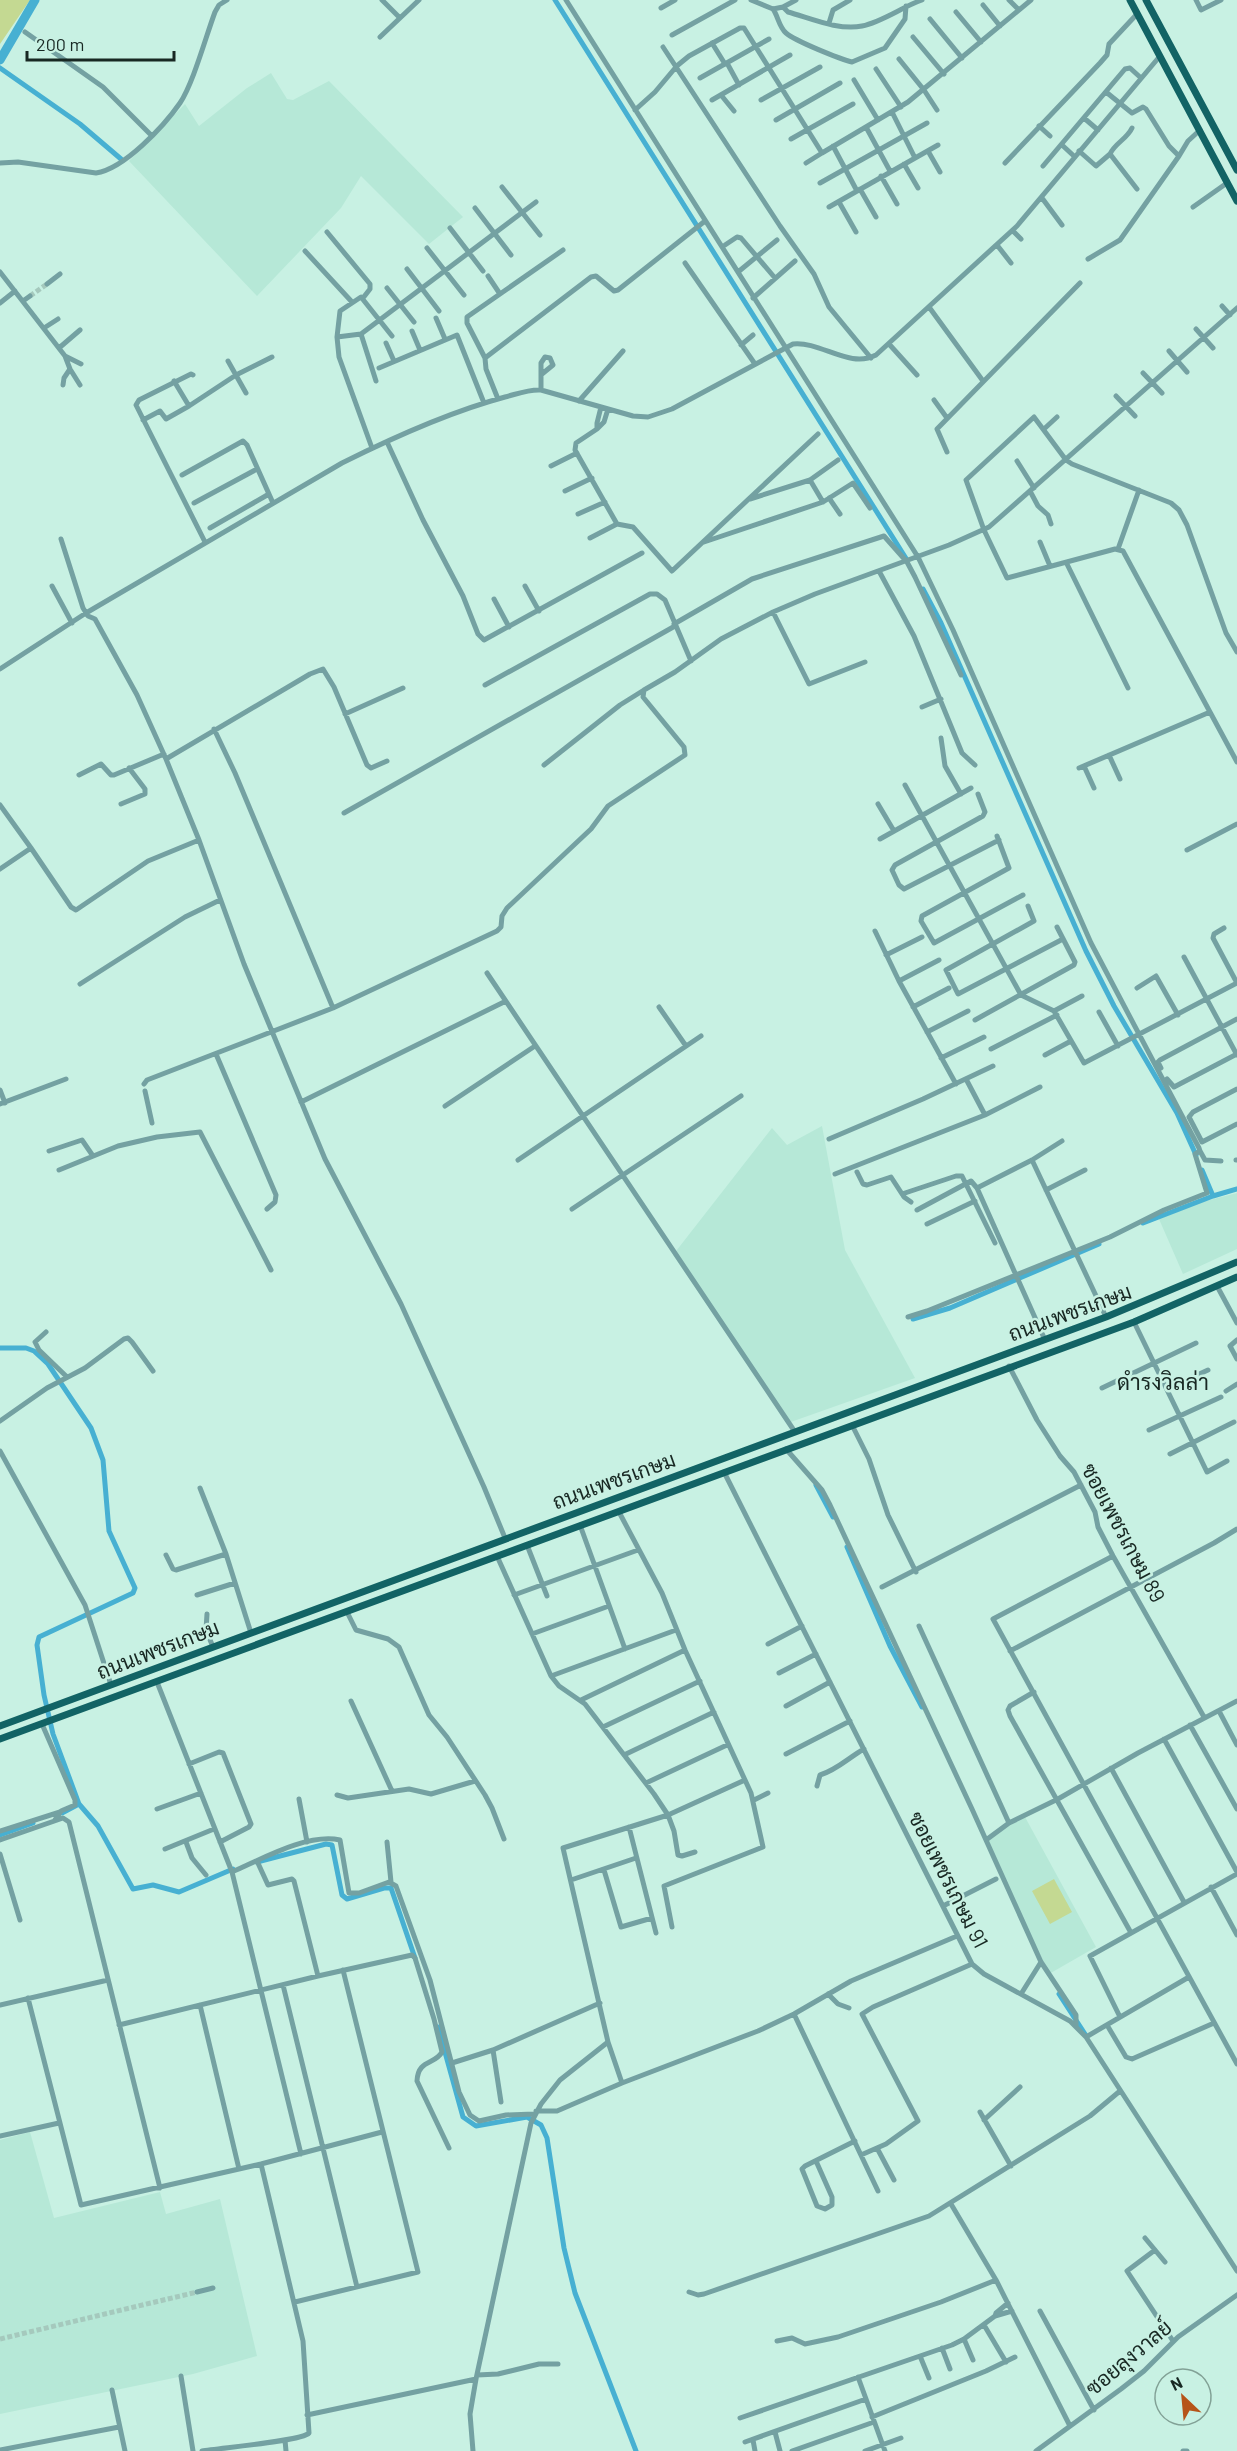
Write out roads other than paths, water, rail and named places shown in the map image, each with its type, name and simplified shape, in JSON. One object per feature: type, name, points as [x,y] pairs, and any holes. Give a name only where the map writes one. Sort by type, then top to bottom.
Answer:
[{"type":"main road","points":[[1130,0],[1237,201]]},
{"type":"main road","points":[[1146,0],[1234,156],[1237,170]]},
{"type":"main road","points":[[1234,1264],[1237,1276]]},
{"type":"main road","name":"ถนนเพชรเกษม","points":[[0,1726],[1046,1340],[1160,1296],[1234,1264]]},
{"type":"main road","points":[[1210,1274],[1217,1286]]},
{"type":"main road","name":"ถนนเพชรเกษม","points":[[0,1739],[1009,1366],[1134,1322],[1237,1276]]},
{"type":"main road","points":[[1160,1296],[1167,1308]]},
{"type":"street","points":[[0,163],[18,162],[101,172],[126,160],[181,101],[215,12],[219,5],[227,0]]},
{"type":"street","points":[[382,0],[400,18]]},
{"type":"street","points":[[380,37],[419,0]]},
{"type":"street","points":[[566,0],[635,110],[701,224],[738,272],[781,349],[916,558],[952,630],[1078,916],[1198,1152],[1208,1190],[1207,1193],[1164,1210],[1075,1253],[908,1317]]},
{"type":"street","points":[[661,8],[675,0]]},
{"type":"street","points":[[672,35],[735,0]]},
{"type":"street","points":[[751,0],[783,15],[788,12]]},
{"type":"street","points":[[775,11],[796,0]]},
{"type":"street","points":[[829,23],[833,10],[850,0]]},
{"type":"street","points":[[783,7],[788,12],[849,27],[864,26],[922,0]]},
{"type":"street","points":[[1010,0],[1019,10]]},
{"type":"street","points":[[806,163],[901,107],[944,74],[1031,0]]},
{"type":"street","points":[[1196,0],[1201,10],[1221,0]]},
{"type":"street","points":[[775,11],[783,29],[791,36],[852,62],[885,48],[905,19],[906,6]]},
{"type":"street","points":[[982,6],[1000,27]]},
{"type":"street","points":[[956,12],[981,42]]},
{"type":"street","points":[[1005,163],[1100,63],[1107,55],[1109,44],[1137,14]]},
{"type":"street","points":[[930,19],[962,58]]},
{"type":"street","points":[[635,110],[655,92],[677,66],[712,43],[742,28],[745,29],[822,153]]},
{"type":"street","points":[[25,32],[103,87],[150,135]]},
{"type":"street","points":[[913,37],[944,74]]},
{"type":"street","points":[[700,78],[769,39]]},
{"type":"street","points":[[712,43],[739,85]]},
{"type":"street","points":[[663,47],[814,274],[829,307],[872,358]]},
{"type":"street","points":[[712,100],[790,54]]},
{"type":"street","points":[[0,669],[88,613],[273,502],[372,448],[389,445],[484,403],[531,390],[541,390],[633,416],[657,416],[781,349],[804,344],[853,358],[872,358],[1013,231],[1160,56]]},
{"type":"street","points":[[899,58],[937,110]]},
{"type":"street","points":[[761,100],[820,67]]},
{"type":"street","points":[[1043,166],[1127,68],[1132,69],[1141,78]]},
{"type":"street","points":[[876,69],[901,107]]},
{"type":"street","points":[[854,80],[878,120]]},
{"type":"street","points":[[776,120],[840,83]]},
{"type":"street","points":[[1106,92],[1134,113],[1142,107],[1146,109],[1169,146],[1179,156]]},
{"type":"street","points":[[721,95],[734,111]]},
{"type":"street","points":[[791,139],[853,104]]},
{"type":"street","points":[[892,112],[915,158]]},
{"type":"street","points":[[1084,118],[1098,130]]},
{"type":"street","points":[[820,183],[927,123]]},
{"type":"street","points":[[1040,126],[1050,136]]},
{"type":"street","points":[[866,128],[890,171]]},
{"type":"street","points":[[1080,152],[1096,166],[1110,154],[1132,128]]},
{"type":"street","points":[[1088,259],[1120,240],[1188,141],[1200,130]]},
{"type":"street","points":[[829,207],[938,145]]},
{"type":"street","points":[[1062,145],[1075,157]]},
{"type":"street","points":[[833,146],[876,217]]},
{"type":"street","points":[[928,151],[940,172]]},
{"type":"street","points":[[1110,154],[1137,189]]},
{"type":"street","points":[[904,164],[918,188]]},
{"type":"street","points":[[881,176],[897,204]]},
{"type":"street","points":[[1193,207],[1227,183]]},
{"type":"street","points":[[502,187],[540,235]]},
{"type":"street","points":[[1042,198],[1062,225]]},
{"type":"street","points":[[337,337],[361,334],[536,202]]},
{"type":"street","points":[[839,202],[856,232]]},
{"type":"street","points":[[475,208],[512,255]]},
{"type":"street","points":[[485,358],[591,277],[596,276],[610,289],[618,290],[701,224]]},
{"type":"street","points":[[450,228],[500,294]]},
{"type":"street","points":[[1013,231],[1020,239]]},
{"type":"street","points":[[327,232],[370,284],[370,289],[363,298],[358,298],[340,311],[337,337],[339,357],[372,448]]},
{"type":"street","points":[[725,245],[737,237],[741,238],[775,278]]},
{"type":"street","points":[[738,272],[777,240]]},
{"type":"street","points":[[997,245],[1011,263]]},
{"type":"street","points":[[427,248],[464,295]]},
{"type":"street","points":[[498,399],[486,369],[485,358],[467,323],[467,317],[563,250]]},
{"type":"street","points":[[305,251],[352,302]]},
{"type":"street","points":[[753,297],[795,261]]},
{"type":"street","points":[[685,263],[755,364]]},
{"type":"street","points":[[407,269],[439,311]]},
{"type":"street","points":[[0,272],[65,356],[80,385]]},
{"type":"street","points":[[47,284],[60,274]]},
{"type":"street","points":[[947,452],[936,431],[982,381],[1080,283]]},
{"type":"street","points":[[387,288],[414,322]]},
{"type":"street","points":[[0,303],[15,291]]},
{"type":"street","points":[[23,301],[30,296]]},
{"type":"street","points":[[363,298],[392,336]]},
{"type":"street","points":[[1222,306],[1230,315]]},
{"type":"street","points":[[929,308],[982,381]]},
{"type":"street","points":[[544,765],[620,705],[691,662],[722,639],[773,612],[815,594],[916,558],[984,530],[1237,308]]},
{"type":"street","points":[[436,318],[445,339]]},
{"type":"street","points":[[44,328],[58,319]]},
{"type":"street","points":[[1196,329],[1213,348]]},
{"type":"street","points":[[59,348],[80,330]]},
{"type":"street","points":[[412,331],[420,350]]},
{"type":"street","points":[[361,334],[376,381]]},
{"type":"street","points":[[379,368],[455,335],[460,338],[484,403]]},
{"type":"street","points":[[741,345],[753,335]]},
{"type":"street","points":[[386,343],[394,361]]},
{"type":"street","points":[[889,344],[917,375]]},
{"type":"street","points":[[579,401],[622,351]]},
{"type":"street","points":[[1169,351],[1187,372]]},
{"type":"street","points":[[65,356],[81,364]]},
{"type":"street","points":[[143,420],[160,411],[166,419],[236,375],[272,357]]},
{"type":"street","points":[[228,360],[246,393]]},
{"type":"street","points":[[63,385],[64,378],[70,369]]},
{"type":"street","points":[[1143,373],[1162,393]]},
{"type":"street","points":[[193,375],[189,374],[174,381],[136,402],[205,542]]},
{"type":"street","points":[[541,390],[542,374]]},
{"type":"street","points":[[174,381],[189,406]]},
{"type":"street","points":[[1116,396],[1135,416]]},
{"type":"street","points":[[934,400],[947,418]]},
{"type":"street","points":[[597,429],[601,407]]},
{"type":"street","points":[[609,409],[604,422],[576,443],[577,453],[617,524]]},
{"type":"street","points":[[1118,549],[1007,578],[984,530],[966,480],[1034,417],[1066,460],[1171,503],[1184,518],[1226,633],[1237,652]]},
{"type":"street","points":[[1044,429],[1058,417]]},
{"type":"street","points":[[590,538],[617,524],[633,527],[672,571],[818,434]]},
{"type":"street","points":[[182,475],[243,441],[247,445],[273,502]]},
{"type":"street","points":[[389,445],[423,520],[463,596],[481,638],[488,639],[642,553]]},
{"type":"street","points":[[551,466],[577,453]]},
{"type":"street","points":[[748,500],[810,480],[838,460]]},
{"type":"street","points":[[1017,461],[1038,506],[1048,515],[1051,524]]},
{"type":"street","points":[[194,503],[257,469]]},
{"type":"street","points":[[565,491],[592,478]]},
{"type":"street","points":[[810,480],[823,502]]},
{"type":"street","points":[[702,543],[823,502],[853,483],[870,508]]},
{"type":"street","points":[[1118,549],[1139,490]]},
{"type":"street","points":[[210,528],[269,494]]},
{"type":"street","points":[[829,498],[840,514]]},
{"type":"street","points":[[578,514],[604,501]]},
{"type":"street","points":[[344,813],[752,579],[877,537],[888,538],[907,561],[962,675]]},
{"type":"street","points":[[61,539],[88,613],[95,619],[137,695],[165,756],[220,900],[332,1175],[352,1209],[429,1366],[505,1538]]},
{"type":"street","points":[[1040,542],[1050,566]]},
{"type":"street","points":[[1118,549],[1126,555],[1237,762]]},
{"type":"street","points":[[1066,562],[1128,687]]},
{"type":"street","points":[[879,571],[914,636],[962,753],[975,765]]},
{"type":"street","points":[[52,586],[72,623]]},
{"type":"street","points":[[525,586],[539,611]]},
{"type":"street","points":[[485,685],[650,594],[662,596],[691,662]]},
{"type":"street","points":[[494,599],[509,627]]},
{"type":"street","points":[[773,612],[809,684],[865,662]]},
{"type":"street","points":[[79,775],[101,764],[111,775],[165,756],[310,674],[323,669],[331,681],[367,765],[371,768],[387,761]]},
{"type":"street","points":[[345,714],[403,688]]},
{"type":"street","points":[[144,1084],[147,1080],[333,1008],[497,931],[501,927],[502,916],[507,908],[591,829],[608,806],[685,755],[684,747],[643,697],[644,690]]},
{"type":"street","points":[[922,707],[941,699]]},
{"type":"street","points":[[1094,788],[1082,767],[1210,712]]},
{"type":"street","points":[[214,729],[235,773],[333,1008]]},
{"type":"street","points":[[941,738],[945,766],[961,794]]},
{"type":"street","points":[[1109,755],[1120,779]]},
{"type":"street","points":[[121,804],[145,794],[145,789],[129,768]]},
{"type":"street","points":[[905,784],[1021,995],[1056,1013],[1084,1063],[1237,983],[1214,938],[1214,934],[1224,928]]},
{"type":"street","points":[[880,839],[971,788]]},
{"type":"street","points":[[978,794],[985,812],[983,816],[892,867],[899,885],[902,889],[908,888],[950,867],[998,838],[1009,868],[922,915],[921,921],[933,943],[1023,895]]},
{"type":"street","points":[[878,804],[894,831]]},
{"type":"street","points":[[0,805],[71,907],[76,910],[148,861],[199,840]]},
{"type":"street","points":[[1187,850],[1237,824]]},
{"type":"street","points":[[0,869],[31,848]]},
{"type":"street","points":[[80,984],[185,917],[220,900]]},
{"type":"street","points":[[1029,906],[1034,921],[946,969],[960,994],[1063,939]]},
{"type":"street","points":[[975,1020],[1074,966],[1075,962],[1057,927]]},
{"type":"street","points":[[874,931],[956,1084]]},
{"type":"street","points":[[886,955],[922,937]]},
{"type":"street","points":[[1184,957],[1222,1028],[1237,1054],[1174,1087],[1158,1064],[1160,1060],[1222,1028],[1237,1019]]},
{"type":"street","points":[[899,981],[939,960]]},
{"type":"street","points":[[487,974],[795,1432]]},
{"type":"street","points":[[1137,988],[1156,976],[1178,1015]]},
{"type":"street","points":[[913,1007],[949,988]]},
{"type":"street","points":[[991,1049],[1082,996]]},
{"type":"street","points":[[301,1102],[506,1001]]},
{"type":"street","points":[[659,1007],[686,1046]]},
{"type":"street","points":[[927,1032],[968,1011]]},
{"type":"street","points":[[1100,1012],[1118,1046]]},
{"type":"street","points":[[518,1160],[701,1036]]},
{"type":"street","points":[[941,1058],[984,1037]]},
{"type":"street","points":[[1045,1055],[1071,1041]]},
{"type":"street","points":[[445,1106],[535,1046]]},
{"type":"street","points":[[216,1054],[276,1195],[275,1202],[267,1209]]},
{"type":"street","points":[[829,1139],[993,1066]]},
{"type":"street","points":[[0,1090],[2,1103],[66,1079]]},
{"type":"street","points":[[966,1079],[985,1115]]},
{"type":"street","points":[[835,1174],[985,1115],[1040,1087]]},
{"type":"street","points":[[1237,1089],[1193,1112],[1189,1117],[1202,1142],[1237,1124]]},
{"type":"street","points":[[145,1091],[157,1137]]},
{"type":"street","points":[[572,1209],[741,1096]]},
{"type":"street","points":[[59,1170],[110,1148],[157,1137],[202,1133],[271,1270]]},
{"type":"street","points":[[49,1151],[83,1140],[93,1156]]},
{"type":"street","points":[[977,1188],[1032,1160],[1062,1141]]},
{"type":"street","points":[[1198,1152],[1206,1160],[1221,1161]]},
{"type":"street","points":[[1032,1160],[1106,1317]]},
{"type":"street","points":[[1046,1190],[1085,1170]]},
{"type":"street","points":[[856,1172],[863,1184],[867,1185],[891,1177],[902,1194],[911,1202]]},
{"type":"street","points":[[902,1194],[958,1175],[963,1177],[995,1243]]},
{"type":"street","points":[[917,1210],[973,1181],[1046,1340]]},
{"type":"street","points":[[927,1224],[975,1201]]},
{"type":"street","points":[[1217,1286],[1237,1323]]},
{"type":"street","points":[[1134,1322],[1207,1472],[1227,1461]]},
{"type":"street","points":[[46,1332],[37,1338],[38,1347],[65,1378]]},
{"type":"street","points":[[0,1421],[128,1338],[153,1371]]},
{"type":"street","points":[[1237,1340],[1230,1346],[1237,1359]]},
{"type":"street","points":[[1102,1388],[1196,1343]]},
{"type":"street","name":"ซอยเพชรเกษม 89","points":[[1009,1366],[1036,1420],[1081,1485],[1113,1556],[1204,1717]]},
{"type":"street","points":[[1167,1389],[1208,1370]]},
{"type":"street","points":[[1226,1391],[1237,1384]]},
{"type":"street","points":[[1149,1430],[1221,1397]]},
{"type":"street","points":[[1170,1454],[1234,1422]]},
{"type":"street","points":[[852,1425],[869,1459],[888,1515],[916,1572]]},
{"type":"street","points":[[786,1449],[815,1480],[830,1505],[1041,1962],[1074,2011],[1077,2026]]},
{"type":"street","points":[[0,1451],[80,1594],[111,1685]]},
{"type":"street","name":"ซอยเพชรเกษม 91","points":[[724,1472],[972,1964],[984,1974],[1077,2026],[1237,2271]]},
{"type":"street","points":[[882,1587],[916,1572],[1081,1485]]},
{"type":"street","points":[[200,1488],[226,1554],[251,1633]]},
{"type":"street","points":[[619,1512],[662,1593],[676,1630],[754,1800],[763,1847],[664,1886],[672,1927]]},
{"type":"street","points":[[580,1525],[625,1649]]},
{"type":"street","points":[[1010,1651],[1237,1529]]},
{"type":"street","points":[[527,1545],[547,1596]]},
{"type":"street","points":[[514,1595],[638,1550]]},
{"type":"street","points":[[166,1555],[176,1570],[226,1554]]},
{"type":"street","points":[[498,1556],[551,1676],[563,1689],[581,1700],[668,1815],[674,1831],[678,1855],[695,1852]]},
{"type":"street","points":[[1113,1556],[994,1618],[1237,2064]]},
{"type":"street","points":[[197,1595],[235,1583]]},
{"type":"street","points":[[532,1634],[609,1606]]},
{"type":"street","points":[[347,1612],[356,1630],[388,1639],[399,1647],[429,1715],[447,1737],[492,1808],[504,1839]]},
{"type":"street","points":[[207,1614],[206,1630],[213,1647]]},
{"type":"street","points":[[768,1644],[802,1626]]},
{"type":"street","points":[[919,1626],[1009,1823]]},
{"type":"street","points":[[551,1676],[676,1630]]},
{"type":"street","points":[[581,1700],[685,1650]]},
{"type":"street","points":[[779,1673],[816,1654]]},
{"type":"street","points":[[603,1727],[700,1681]]},
{"type":"street","points":[[157,1682],[231,1870],[301,2154]]},
{"type":"street","points":[[786,1706],[830,1682]]},
{"type":"street","points":[[1034,1692],[1010,1706],[1008,1710],[1130,1931]]},
{"type":"street","points":[[351,1701],[392,1791]]},
{"type":"street","points":[[986,1840],[1009,1823],[1058,1799],[1204,1717],[1237,1701]]},
{"type":"street","points":[[1219,1711],[1237,1745]]},
{"type":"street","points":[[624,1755],[714,1712]]},
{"type":"street","points":[[786,1754],[850,1721]]},
{"type":"street","points":[[0,1831],[75,1805],[48,1722]]},
{"type":"street","points":[[1190,1725],[1237,1809]]},
{"type":"street","points":[[1120,2017],[1089,1957],[1130,1931],[1237,1873],[1164,1739]]},
{"type":"street","points":[[645,1783],[728,1745]]},
{"type":"street","points":[[817,1786],[820,1775],[839,1768],[850,1756],[864,1749]]},
{"type":"street","points":[[189,1764],[219,1752],[223,1753],[251,1824],[220,1842]]},
{"type":"street","points":[[1111,1768],[1184,1902]]},
{"type":"street","points":[[622,2083],[608,2042],[563,1848],[668,1815],[745,1780]]},
{"type":"street","points":[[337,1795],[348,1798],[415,1789],[431,1794],[475,1781]]},
{"type":"street","points":[[157,1809],[201,1793]]},
{"type":"street","points":[[754,1800],[768,1793]]},
{"type":"street","points":[[299,1799],[307,1842]]},
{"type":"street","points":[[56,1820],[60,1812]]},
{"type":"street","points":[[0,1840],[63,1818],[69,1822],[160,2188]]},
{"type":"street","points":[[629,1827],[656,1933]]},
{"type":"street","points":[[165,1849],[214,1829]]},
{"type":"street","points":[[231,1870],[307,1842],[340,1840],[347,1889],[351,1894],[391,1882]]},
{"type":"street","points":[[186,1842],[192,1858],[206,1875]]},
{"type":"street","points":[[387,1842],[391,1882],[395,1884],[399,1894],[430,1980],[462,2100],[470,2115],[477,2121],[506,2115],[534,2116],[557,2111],[622,2083],[742,2038],[794,2014],[871,1972],[957,1936]]},
{"type":"street","points":[[0,1854],[20,1920]]},
{"type":"street","points":[[572,1880],[636,1858]]},
{"type":"street","points":[[257,1861],[267,1885],[292,1879],[294,1881],[318,1976]]},
{"type":"street","points":[[604,1870],[621,1927],[652,1918]]},
{"type":"street","points":[[943,1906],[996,1879]]},
{"type":"street","points":[[1211,1887],[1237,1935]]},
{"type":"street","points":[[119,2025],[412,1955],[415,1958],[434,2019],[442,2052],[440,2056],[423,2065],[418,2073],[417,2081],[448,2148]]},
{"type":"street","points":[[1021,1994],[1041,1962]]},
{"type":"street","points":[[861,2155],[908,2130],[918,2121],[862,2014],[873,2007],[972,1964]]},
{"type":"street","points":[[295,2302],[418,2272],[342,1970]]},
{"type":"street","points":[[1086,2037],[1189,1977]]},
{"type":"street","points":[[0,2005],[108,1980]]},
{"type":"street","points":[[283,1985],[357,2287]]},
{"type":"street","points":[[828,1994],[838,2004],[849,2008]]},
{"type":"street","points":[[28,1998],[81,2205],[261,2164],[382,2132]]},
{"type":"street","points":[[452,2063],[493,2050],[600,2003]]},
{"type":"street","points":[[200,2005],[240,2169]]},
{"type":"street","points":[[794,2014],[878,2191]]},
{"type":"street","points":[[1107,2025],[1126,2057],[1132,2059],[1214,2023]]},
{"type":"street","points":[[473,2451],[470,2414],[476,2377],[534,2116],[566,2074],[608,2042]]},
{"type":"street","points":[[1230,2051],[1237,2047]]},
{"type":"street","points":[[493,2050],[501,2102]]},
{"type":"street","points":[[984,2120],[1020,2087]]},
{"type":"street","points":[[689,2292],[704,2294],[929,2216],[1089,2116],[1120,2091]]},
{"type":"street","points":[[980,2112],[1011,2166]]},
{"type":"street","points":[[0,2136],[59,2123]]},
{"type":"street","points":[[816,2161],[832,2197],[832,2205],[825,2209],[817,2206],[802,2171],[805,2166],[855,2141]]},
{"type":"street","points":[[877,2148],[894,2180]]},
{"type":"street","points":[[202,2451],[252,2448],[308,2434],[303,2340],[261,2164]]},
{"type":"street","points":[[951,2204],[996,2280],[1070,2426]]},
{"type":"street","points":[[1145,2238],[1165,2262]]},
{"type":"street","points":[[1155,2250],[1127,2271],[1173,2341]]},
{"type":"street","points":[[777,2341],[792,2338],[801,2343],[809,2343],[838,2337],[941,2302],[996,2280]]},
{"type":"street","points":[[197,2292],[213,2288]]},
{"type":"street","name":"ซอยลุงวาลย์","points":[[1036,2451],[1094,2410],[1144,2371],[1173,2341],[1237,2295]]},
{"type":"street","points":[[740,2418],[964,2339],[995,2316],[1008,2303]]},
{"type":"street","points":[[995,2316],[1012,2311]]},
{"type":"street","points":[[1040,2311],[1094,2410]]},
{"type":"street","points":[[984,2325],[1006,2362]]},
{"type":"street","points":[[964,2339],[973,2360]]},
{"type":"street","points":[[942,2348],[950,2369]]},
{"type":"street","points":[[920,2356],[929,2378]]},
{"type":"street","points":[[792,2451],[873,2420],[1015,2357]]},
{"type":"street","points":[[307,2415],[539,2364],[558,2364]]},
{"type":"street","points":[[181,2376],[193,2451]]},
{"type":"street","points":[[858,2377],[883,2448]]},
{"type":"street","points":[[112,2390],[125,2451]]},
{"type":"street","points":[[745,2442],[866,2399]]},
{"type":"street","points":[[0,2450],[119,2427]]},
{"type":"street","points":[[776,2432],[780,2451]]},
{"type":"street","points":[[865,2451],[883,2448],[901,2438]]},
{"type":"street","points":[[285,2440],[286,2451]]},
{"type":"street","points":[[753,2440],[755,2451]]},
{"type":"waterway","points":[[0,60],[35,0]]},
{"type":"waterway","points":[[555,0],[907,560]]},
{"type":"waterway","points":[[0,68],[80,124],[121,159]]},
{"type":"waterway","points":[[923,589],[941,623],[1086,951],[1114,1006],[1177,1113],[1196,1155]]},
{"type":"waterway","points":[[1202,1170],[1213,1196]]},
{"type":"waterway","points":[[1143,1223],[1237,1189]]},
{"type":"waterway","points":[[913,1319],[950,1308],[1099,1244]]},
{"type":"waterway","points":[[0,1348],[26,1348],[34,1351],[48,1364],[91,1428],[103,1460],[109,1531],[135,1588],[133,1593],[39,1637],[37,1645],[44,1695],[53,1734],[79,1804],[98,1826],[133,1889],[153,1885],[179,1892],[233,1869]]},
{"type":"waterway","points":[[816,1485],[833,1517]]},
{"type":"waterway","points":[[847,1547],[890,1646],[922,1707]]},
{"type":"waterway","points":[[62,1813],[79,1804]]},
{"type":"waterway","points":[[0,1835],[33,1823]]},
{"type":"waterway","points":[[257,1862],[326,1844],[332,1845],[342,1895],[347,1899],[391,1888],[415,1958]]},
{"type":"waterway","points":[[1059,1994],[1085,2034]]},
{"type":"waterway","points":[[438,2027],[463,2117],[476,2126],[527,2117],[541,2125],[547,2138],[564,2248],[575,2293],[636,2451]]},
{"type":"tunnel","points":[[30,296],[47,284]]},
{"type":"tunnel","points":[[0,2339],[197,2292]]},
{"type":"district","name":"ดำรงวิลล่า","points":[[1163,1382]]}]
